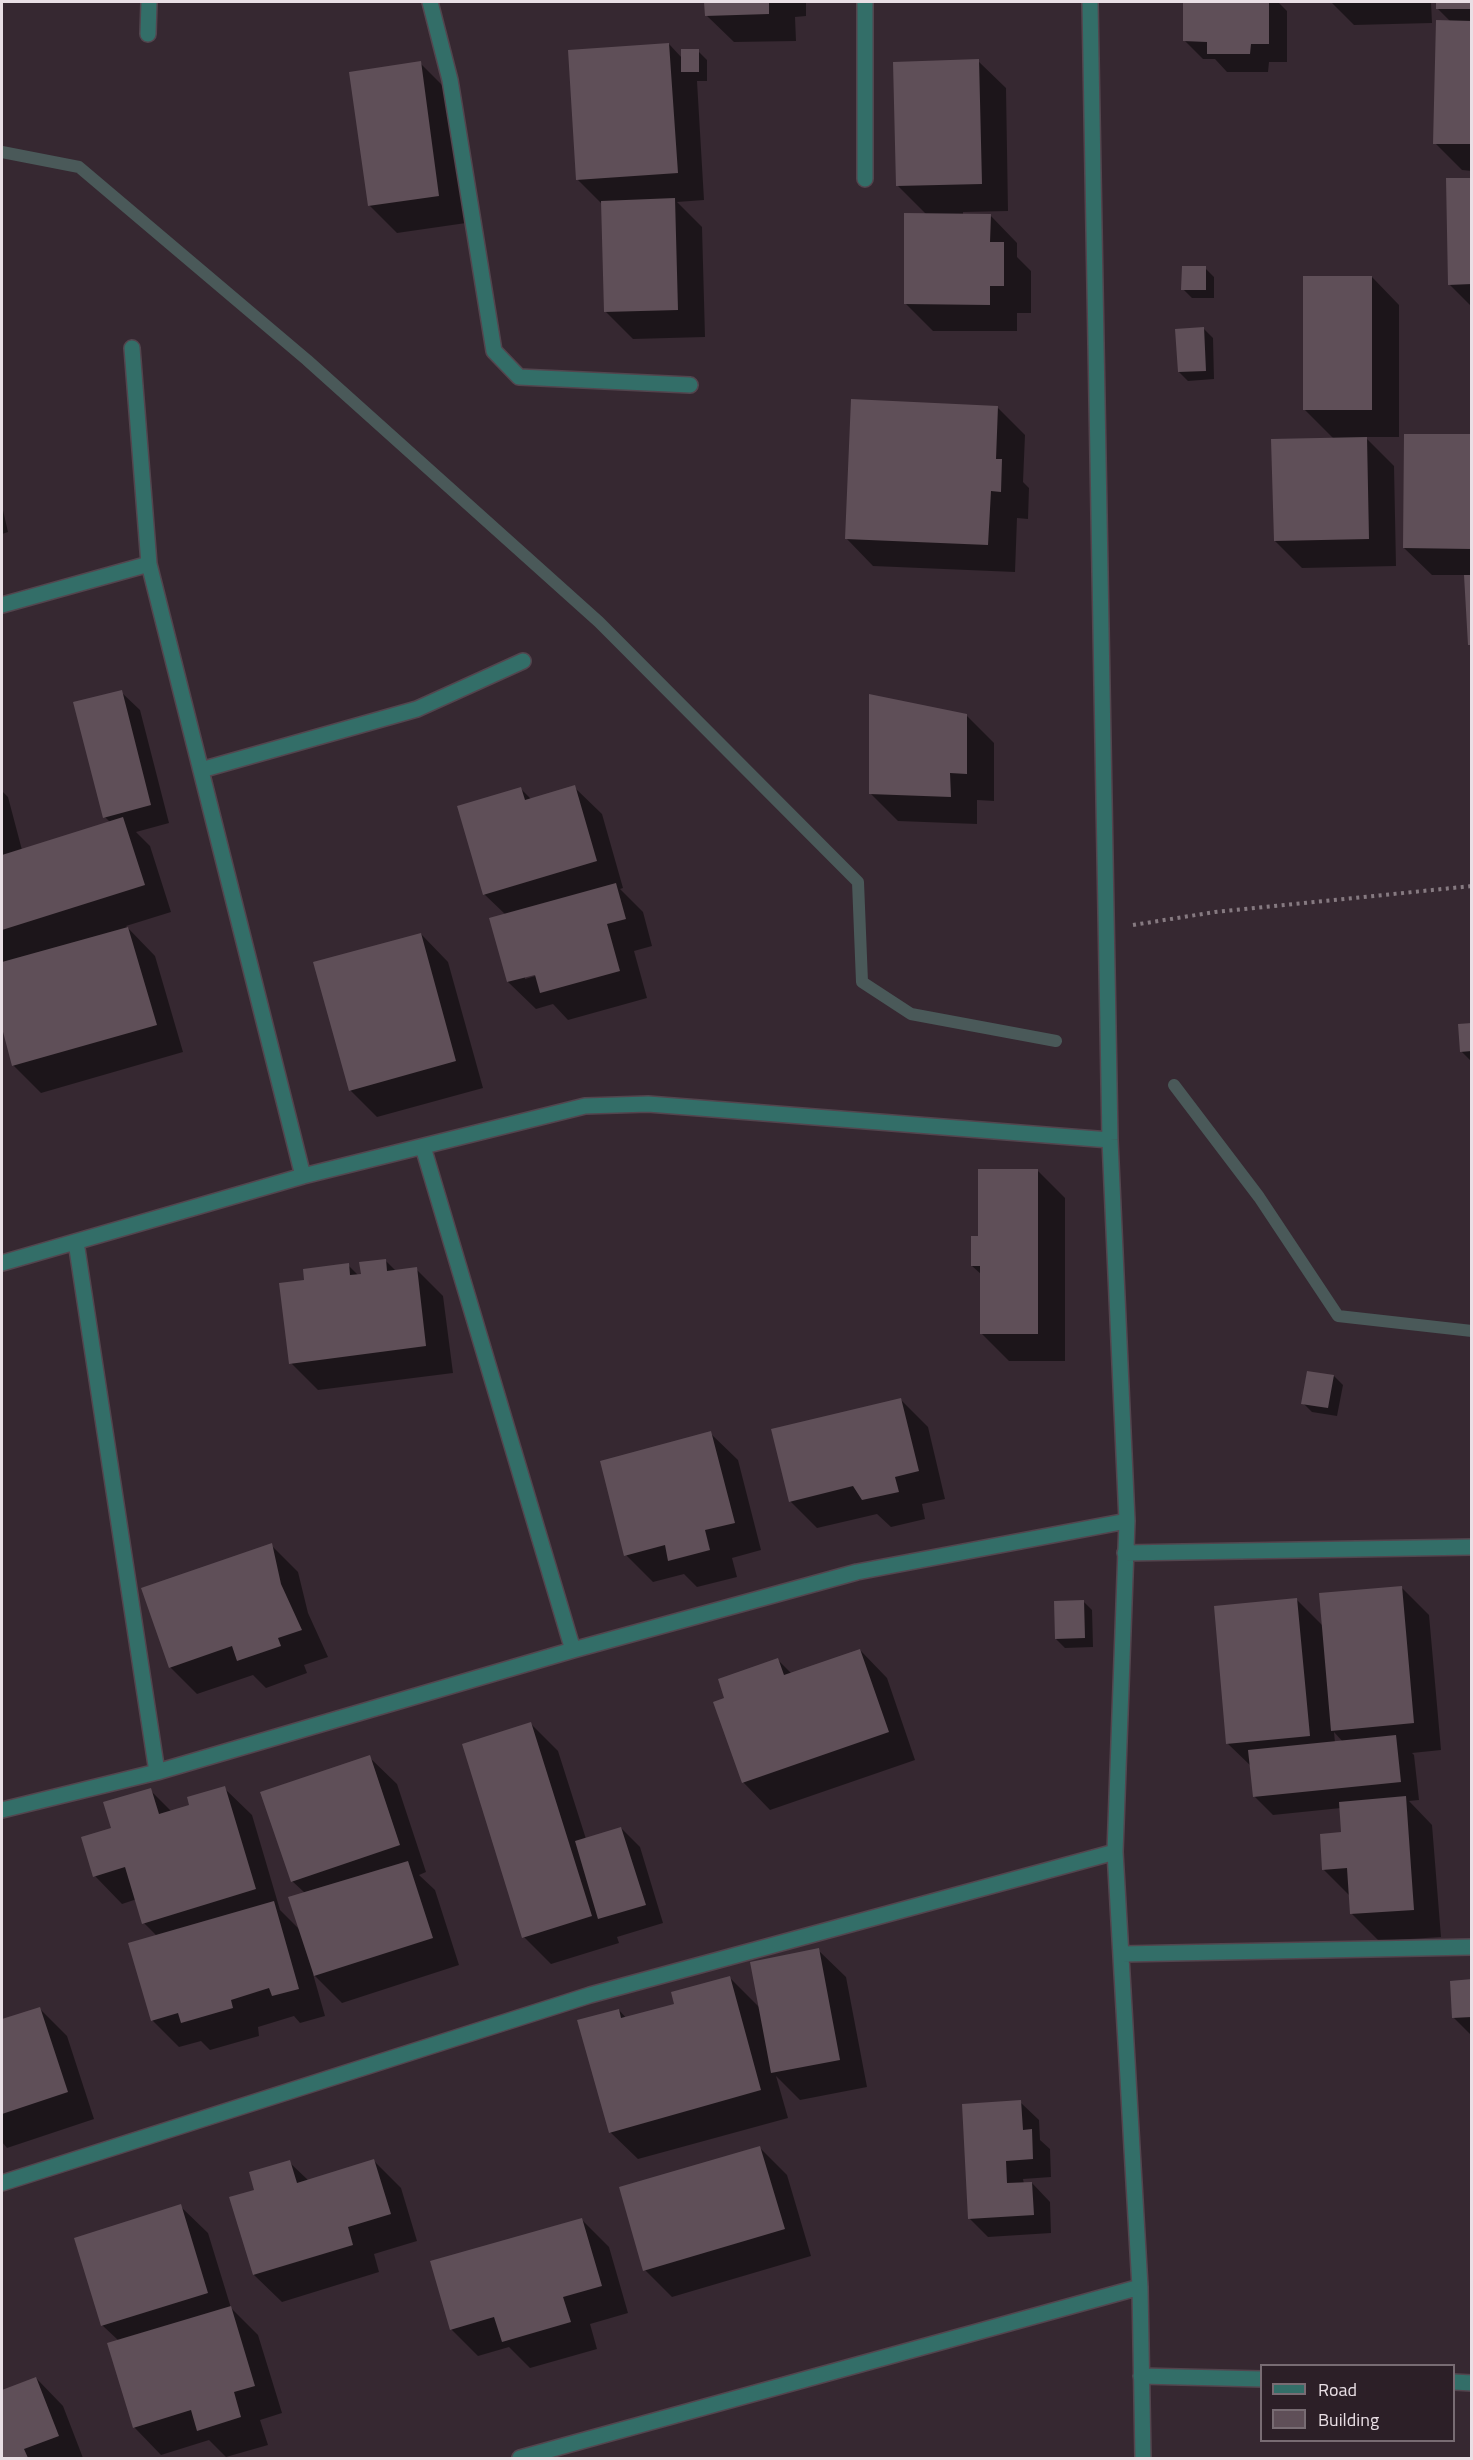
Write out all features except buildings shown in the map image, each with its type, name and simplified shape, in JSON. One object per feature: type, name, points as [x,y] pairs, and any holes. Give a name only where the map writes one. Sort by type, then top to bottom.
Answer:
[{"type":"street","points":[[148,34],[149,2]]},
{"type":"street","points":[[430,2],[450,80],[494,351],[519,377],[690,385]]},
{"type":"street","points":[[865,2],[865,179]]},
{"type":"street","points":[[1090,2],[1110,1140],[1127,1521],[1115,1852],[1140,2287],[1143,2458]]},
{"type":"street","points":[[132,348],[149,564],[303,1176]]},
{"type":"street","points":[[2,605],[149,564]]},
{"type":"street","points":[[201,770],[417,709],[523,661]]},
{"type":"street","points":[[2,1263],[303,1176],[585,1106],[648,1104],[1110,1140]]},
{"type":"street","points":[[423,1146],[573,1650]]},
{"type":"street","points":[[76,1242],[157,1772]]},
{"type":"street","points":[[2,1810],[157,1772],[573,1650],[857,1572],[1127,1521]]},
{"type":"street","points":[[1125,1553],[1472,1546]]},
{"type":"street","points":[[2,2183],[590,1995],[1115,1852]]},
{"type":"street","points":[[1122,1954],[1472,1947]]},
{"type":"street","points":[[520,2458],[1140,2287]]},
{"type":"street","points":[[1141,2376],[1260,2379]]},
{"type":"street","points":[[1455,2382],[1472,2383]]},
{"type":"path","points":[[1106,929],[1215,912],[1472,886]]},
{"type":"waterway","points":[[2,152],[79,167],[307,360],[599,622],[858,882],[862,982],[911,1014],[1056,1041]]},
{"type":"waterway","points":[[1174,1085],[1259,1197],[1338,1316],[1472,1331]]}]
